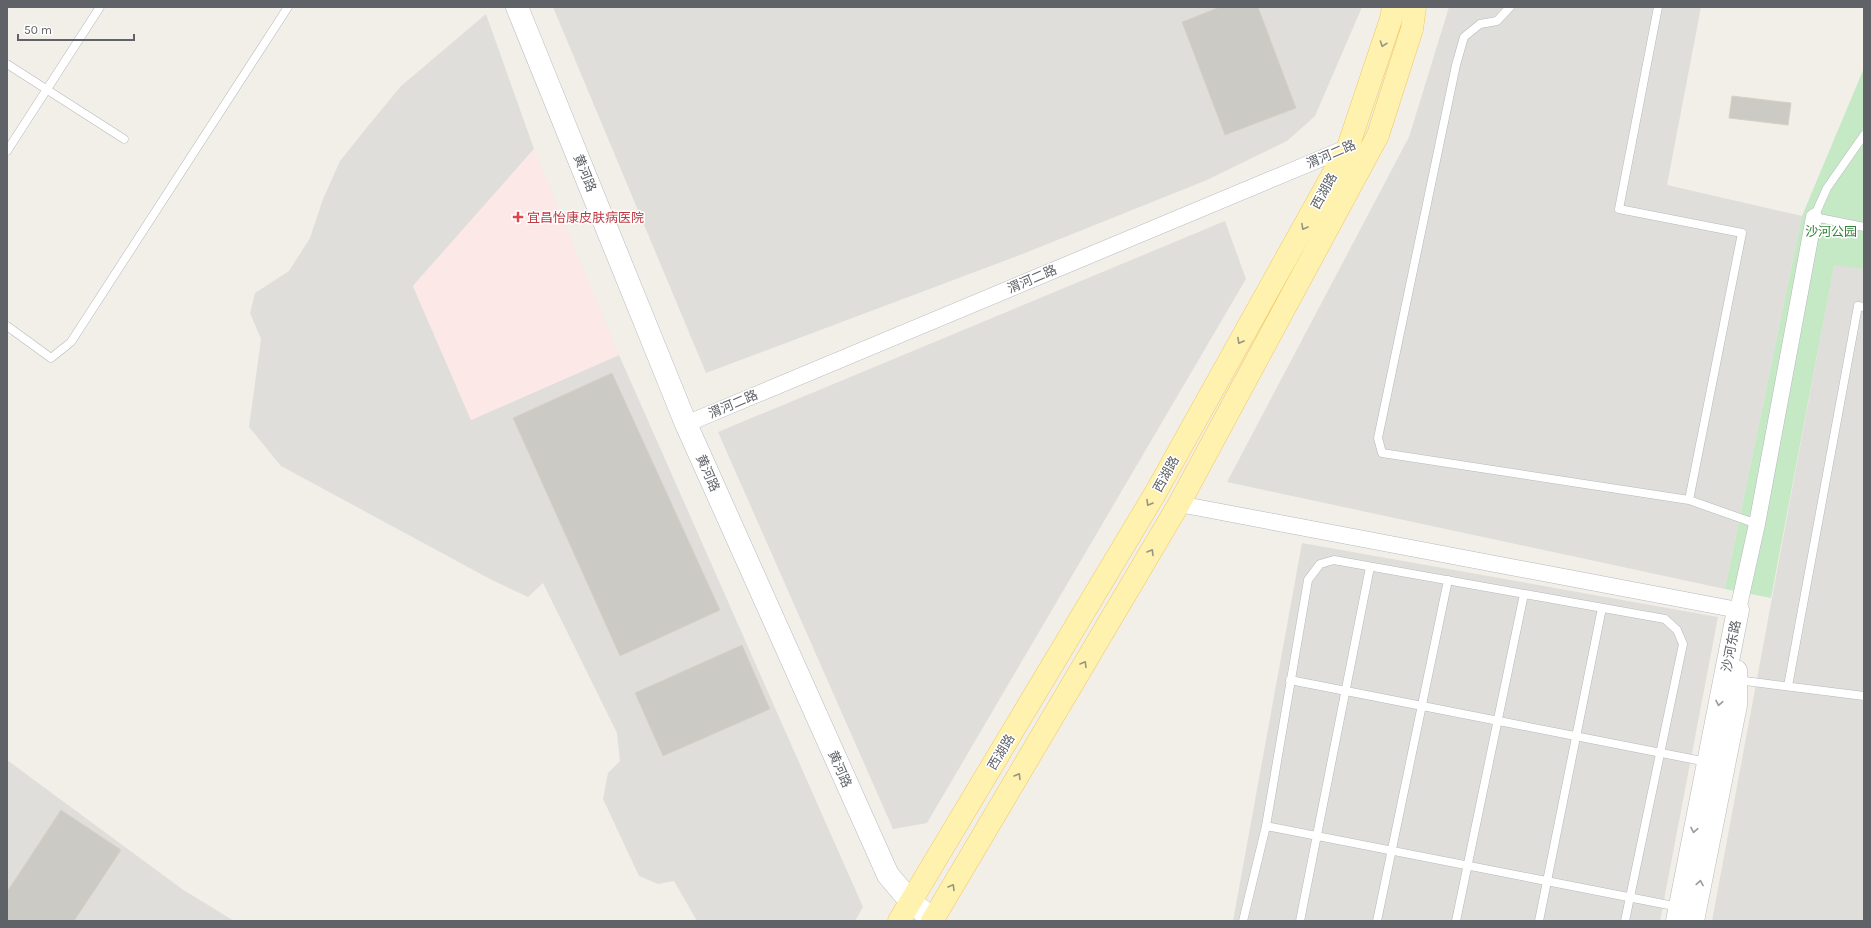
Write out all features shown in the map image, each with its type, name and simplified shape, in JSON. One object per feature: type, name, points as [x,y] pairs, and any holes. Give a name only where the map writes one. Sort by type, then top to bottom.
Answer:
[{"type":"main road","name":"黄河路","points":[[517,7],[686,424],[888,875],[911,902],[934,920]]},
{"type":"main road","name":"西湖路","points":[[899,921],[1156,492],[1348,147],[1391,19],[1393,7]]},
{"type":"main road","name":"西湖路","points":[[934,920],[1179,504],[1378,135],[1412,29],[1416,7]]},
{"type":"main road","name":"沙河东路","points":[[1715,764],[1736,705],[1738,610]]},
{"type":"main road","name":"沙河东路","points":[[1686,915],[1715,764],[1738,610]]},
{"type":"street","name":"渭河二路","points":[[686,424],[1378,135]]},
{"type":"street","points":[[1179,504],[1738,610],[1757,524],[1814,217]]},
{"type":"lane","points":[[7,151],[100,7]]},
{"type":"lane","points":[[7,326],[51,358],[70,342],[288,7]]},
{"type":"lane","points":[[1510,7],[1497,21],[1480,24],[1464,37],[1456,64],[1378,438],[1382,453],[1688,500],[1757,524]]},
{"type":"lane","points":[[1658,7],[1619,209],[1742,233],[1688,500]]},
{"type":"lane","points":[[7,64],[124,139]]},
{"type":"lane","points":[[1864,135],[1827,188],[1814,217],[1864,227]]},
{"type":"lane","points":[[1788,686],[1858,306],[1864,307]]},
{"type":"lane","points":[[1243,921],[1266,826],[1308,580],[1320,564],[1334,560],[1665,619],[1677,630],[1683,644],[1625,921]]},
{"type":"lane","points":[[1300,921],[1370,567]]},
{"type":"lane","points":[[1377,921],[1448,580]]},
{"type":"lane","points":[[1456,921],[1524,594]]},
{"type":"lane","points":[[1539,921],[1602,608]]},
{"type":"lane","points":[[1290,680],[1715,764]]},
{"type":"lane","points":[[1736,680],[1864,696]]},
{"type":"lane","points":[[1266,826],[1629,898],[1686,915]]},
{"type":"shaded area","points":[[553,7],[1362,7],[1315,116],[1287,141],[1207,180],[1025,253],[706,373]]},
{"type":"shaded area","points":[[1449,7],[1701,7],[1667,185],[1802,216],[1725,589],[1227,482],[1409,137]]},
{"type":"shaded area","points":[[486,14],[534,149],[413,286],[471,420],[619,355],[863,907],[855,921],[697,921],[674,881],[658,884],[639,876],[603,799],[608,773],[620,761],[617,733],[543,583],[528,597],[490,579],[281,466],[249,427],[261,339],[250,313],[255,293],[289,271],[310,238],[323,199],[340,161],[401,86]]},
{"type":"shaded area","name":"宜昌怡康皮肤病医院","points":[[534,149],[619,355],[471,420],[413,286]]},
{"type":"shaded area","points":[[1225,221],[1246,279],[927,823],[893,829],[718,432]]},
{"type":"shaded area","points":[[1834,264],[1864,269],[1864,921],[1712,921]]},
{"type":"shaded area","points":[[1302,543],[1718,617],[1660,921],[1233,921]]},
{"type":"shaded area","points":[[7,760],[182,889],[234,921],[7,921]]},
{"type":"green space","name":"沙河公园","points":[[1864,68],[1864,269],[1834,265],[1771,598],[1725,589],[1802,216]]},
{"type":"building","points":[[1220,7],[1258,7],[1296,108],[1225,135],[1182,22]]},
{"type":"building","points":[[1732,96],[1791,103],[1788,125],[1729,118]]},
{"type":"building","points":[[612,373],[720,610],[620,656],[513,418]]},
{"type":"building","points":[[742,645],[770,709],[663,756],[635,693]]},
{"type":"building","points":[[61,810],[121,850],[74,921],[7,921],[7,892]]},
{"type":"place","name":"宜昌怡康皮肤病医院","points":[[518,217]]}]
